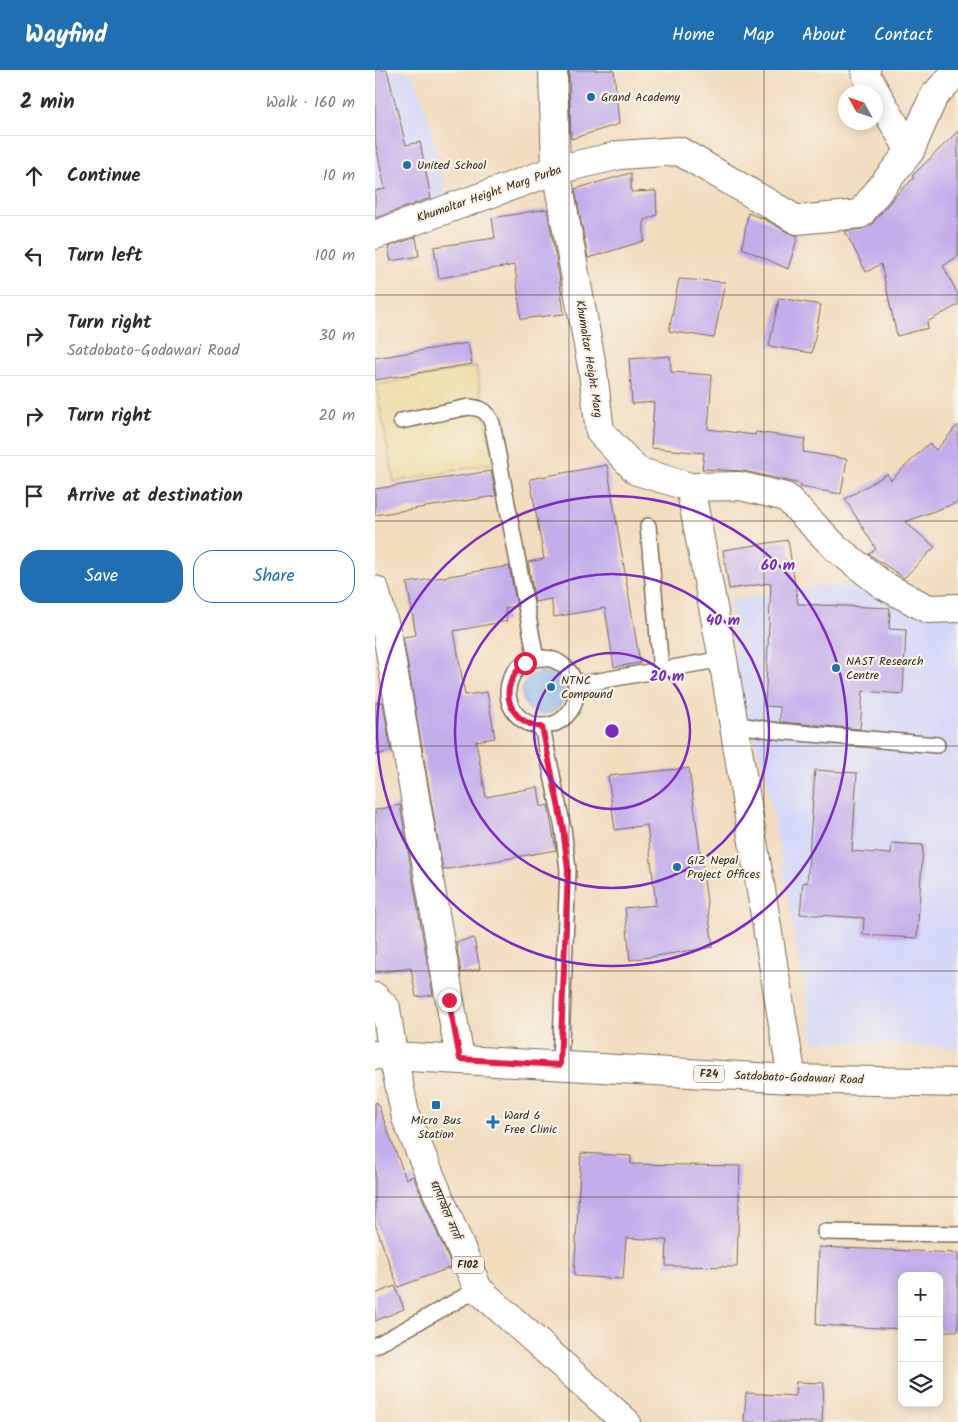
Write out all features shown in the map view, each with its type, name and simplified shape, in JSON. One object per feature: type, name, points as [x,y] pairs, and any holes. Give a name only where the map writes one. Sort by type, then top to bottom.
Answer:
[{"type":"street","name":"Khumaltar Height Marg","points":[[553,70],[556,170],[593,372],[600,432],[637,471],[690,488],[740,486],[786,497],[836,548],[883,585],[928,609],[958,608]]},
{"type":"street","points":[[866,70],[867,77],[910,151]]},
{"type":"street","name":"Khumaltar Height Marg Purba","points":[[375,235],[556,170],[620,155],[679,151],[797,220],[860,214],[910,151],[934,96],[958,70]]},
{"type":"street","points":[[690,488],[723,659],[792,1079]]},
{"type":"street","points":[[375,590],[387,634],[460,1059]]},
{"type":"street","name":"धापाखेल मार्ग","points":[[375,997],[386,1008],[384,1055],[406,1118],[478,1289],[626,1422]]},
{"type":"street","name":"F24","points":[[384,1055],[460,1059]]},
{"type":"street","name":"Satdobato-Godawari Road","points":[[460,1059],[792,1079],[958,1083]]},
{"type":"lane","points":[[401,421],[469,407],[480,408],[488,413],[492,423],[536,659]]},
{"type":"lane","points":[[648,526],[661,670]]},
{"type":"lane","points":[[546,658],[557,661],[572,675],[577,695],[569,714],[561,721],[542,727],[531,725],[514,712],[509,701],[508,690],[516,670],[525,663],[536,659],[546,658]]},
{"type":"lane","points":[[576,685],[723,659]]},
{"type":"lane","points":[[733,724],[777,731],[937,745]]},
{"type":"lane","points":[[542,727],[563,828],[568,870],[560,1065]]},
{"type":"lane","points":[[825,1232],[958,1234]]},
{"type":"lane","points":[[375,1346],[478,1289]]},
{"type":"shaded area","name":"United School","points":[[375,70],[412,72],[429,119],[451,211],[375,241]]},
{"type":"shaded area","points":[[828,585],[878,588],[958,617],[958,1048],[814,1041],[766,776],[739,690],[729,600]]},
{"type":"sand","points":[[476,366],[494,463],[394,482],[376,385]]},
{"type":"water","points":[[547,672],[555,675],[561,681],[564,693],[561,705],[555,711],[539,714],[531,711],[525,705],[522,689],[525,681],[531,675]]},
{"type":"building","points":[[375,70],[387,70],[406,145],[420,142],[431,198],[375,218],[375,191],[385,189],[375,141]]},
{"type":"building","name":"Grand Academy","points":[[569,70],[614,70],[619,124],[571,139]]},
{"type":"building","points":[[958,131],[958,256],[943,266],[958,294],[958,305],[927,322],[928,328],[897,336],[881,264],[866,272],[845,231],[862,229],[872,224],[894,197],[914,178],[912,176]]},
{"type":"building","points":[[631,173],[631,192],[656,191],[657,215],[644,220],[644,241],[588,258],[575,189]]},
{"type":"building","points":[[547,209],[564,314],[521,319],[515,265],[439,278],[434,247],[495,238],[492,218]]},
{"type":"building","points":[[748,213],[798,236],[788,269],[742,248]]},
{"type":"building","points":[[416,237],[419,256],[391,261],[388,247]]},
{"type":"building","points":[[679,279],[725,282],[714,338],[669,331]]},
{"type":"building","points":[[779,298],[821,305],[812,353],[769,346]]},
{"type":"building","points":[[468,343],[472,364],[375,380],[375,358]]},
{"type":"building","points":[[670,356],[671,372],[712,375],[708,429],[755,435],[756,432],[805,439],[803,452],[847,459],[841,494],[800,487],[801,484],[744,471],[702,469],[704,453],[651,448],[654,402],[632,404],[629,359]]},
{"type":"building","points":[[958,425],[958,502],[905,522],[935,547],[904,578],[869,554],[876,549],[845,499],[887,474],[891,480],[929,443],[936,450]]},
{"type":"building","points":[[607,465],[640,663],[614,667],[605,608],[554,617],[551,599],[535,602],[528,562],[544,559],[530,479]]},
{"type":"building","points":[[491,471],[496,496],[375,515],[375,489]]},
{"type":"building","name":"NAST Research Centre","points":[[788,540],[798,604],[890,608],[889,629],[906,630],[903,694],[863,691],[860,729],[780,722],[780,707],[765,706],[771,583],[729,589],[723,550]]},
{"type":"building","points":[[509,566],[517,606],[505,608],[507,621],[454,631],[465,695],[487,692],[495,738],[476,741],[486,797],[538,787],[541,807],[548,805],[556,850],[443,870],[403,637],[416,635],[407,583]]},
{"type":"building","points":[[383,702],[391,751],[375,755],[375,703]]},
{"type":"building","name":"GIZ Nepal Project Offices","points":[[689,768],[713,947],[630,960],[625,908],[656,905],[647,825],[615,830],[608,776]]},
{"type":"building","points":[[815,770],[857,773],[852,851],[891,854],[892,843],[923,845],[917,938],[863,935],[864,918],[800,914],[803,882],[807,883]]},
{"type":"building","points":[[400,805],[433,995],[416,997],[411,968],[375,973],[375,810]]},
{"type":"building","points":[[474,938],[480,969],[461,973],[456,942]]},
{"type":"building","points":[[377,1102],[406,1179],[413,1176],[452,1267],[398,1287],[375,1224],[375,1103]]},
{"type":"building","points":[[581,1153],[631,1156],[631,1164],[740,1166],[737,1267],[666,1266],[667,1240],[626,1238],[623,1279],[574,1276]]},
{"type":"building","points":[[819,1247],[958,1253],[958,1331],[943,1331],[943,1272],[898,1272],[898,1329],[816,1325]]},
{"type":"building","points":[[395,1286],[404,1309],[375,1321],[375,1294]]},
{"type":"building","points":[[796,1382],[824,1383],[822,1422],[744,1422],[746,1393],[795,1396]]},
{"type":"place","name":"Grand Academy","points":[[591,97]]},
{"type":"place","name":"United School","points":[[407,165]]},
{"type":"place","name":"NAST Research Centre","points":[[836,668]]},
{"type":"place","name":"NTNC Compound","points":[[551,687]]},
{"type":"place","name":"GIZ Nepal Project Offices","points":[[677,867]]},
{"type":"place","name":"Micro Bus Station","points":[[436,1105]]},
{"type":"place","name":"Ward 6 Free Clinic","points":[[493,1122]]},
{"type":"route","points":[[449,1000],[460,1059],[560,1065],[568,870],[563,828],[542,727],[531,725],[521,719],[514,712],[509,701],[508,690],[511,679],[516,670],[525,663]]}]
